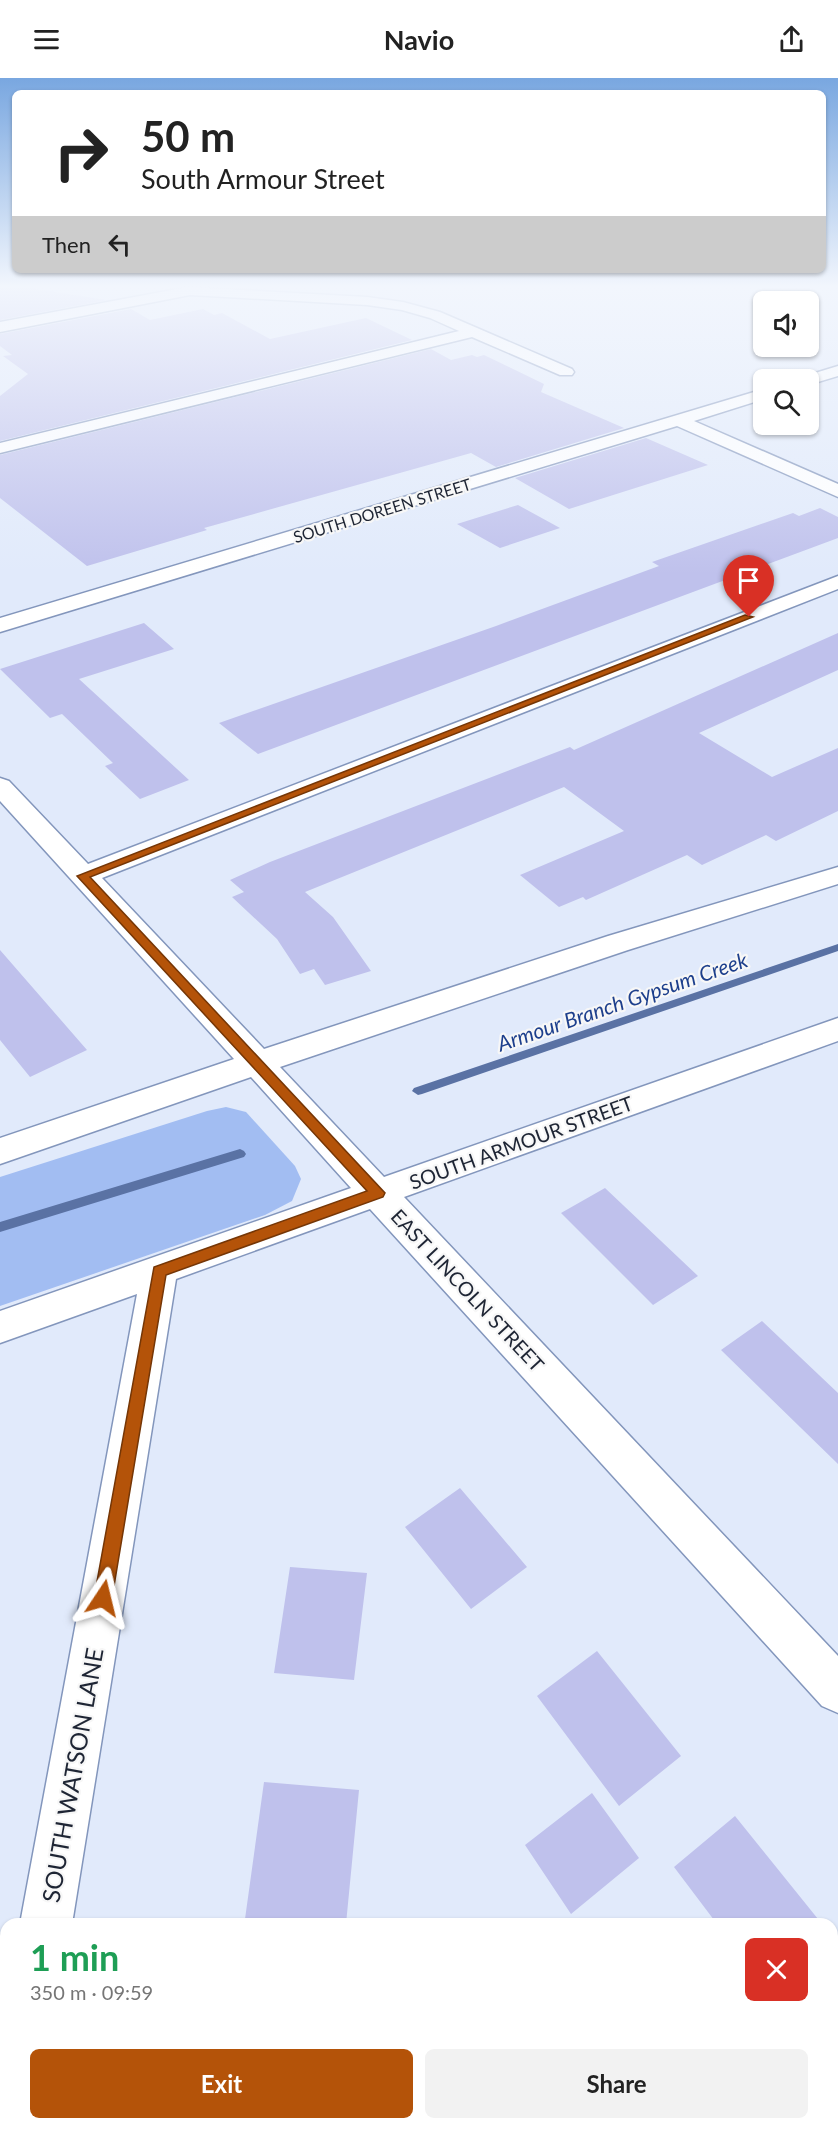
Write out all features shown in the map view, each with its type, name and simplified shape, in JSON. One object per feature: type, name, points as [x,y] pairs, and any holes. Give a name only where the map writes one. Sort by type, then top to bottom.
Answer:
[{"type":"street","points":[[0,448],[266,383]]},
{"type":"street","name":"SOUTH DOREEN STREET","points":[[0,625],[753,398]]},
{"type":"street","points":[[680,421],[838,491]]},
{"type":"street","points":[[83,876],[838,582]]},
{"type":"street","name":"EAST LINCOLN STREET","points":[[0,786],[838,1690]]},
{"type":"street","points":[[0,1151],[618,944],[838,875]]},
{"type":"street","name":"SOUTH ARMOUR STREET","points":[[0,1327],[838,1029]]},
{"type":"street","name":"SOUTH WATSON LANE","points":[[47,1918],[159,1272]]},
{"type":"shaded area","points":[[226,1107],[246,1112],[295,1166],[301,1179],[292,1201],[265,1215],[0,1306],[0,1177],[207,1111]]},
{"type":"building","points":[[17,383],[238,383],[0,441],[0,396]]},
{"type":"building","points":[[294,383],[541,383],[544,384],[541,392],[624,428],[496,467],[471,453],[204,528],[207,530],[87,566],[0,498],[0,455]]},
{"type":"building","points":[[646,438],[708,465],[569,509],[515,478]]},
{"type":"building","points":[[518,505],[560,528],[500,548],[457,524]]},
{"type":"building","points":[[820,508],[838,517],[838,538],[258,754],[219,723],[659,566],[652,562],[793,513],[799,516]]},
{"type":"building","points":[[144,623],[174,649],[79,679],[189,780],[140,799],[105,766],[113,763],[62,714],[50,718],[0,669]]},
{"type":"building","points":[[838,633],[838,670],[699,733],[772,777],[838,748],[838,811],[776,841],[766,835],[702,865],[687,855],[586,900],[583,897],[559,907],[520,875],[624,831],[564,787],[305,892],[333,917],[371,971],[325,985],[314,969],[300,974],[277,939],[232,897],[244,892],[230,880],[270,862],[570,747],[574,750]]},
{"type":"building","points":[[0,950],[87,1050],[30,1077],[0,1040]]},
{"type":"building","points":[[605,1188],[698,1276],[653,1305],[561,1213]]},
{"type":"building","points":[[762,1321],[838,1393],[838,1464],[721,1350]]},
{"type":"building","points":[[460,1488],[527,1567],[471,1609],[405,1527]]},
{"type":"building","points":[[290,1567],[367,1573],[354,1680],[274,1673]]},
{"type":"building","points":[[597,1651],[681,1756],[619,1806],[537,1696]]},
{"type":"building","points":[[264,1782],[359,1790],[347,1918],[245,1918]]},
{"type":"building","points":[[592,1793],[639,1858],[571,1914],[525,1845]]},
{"type":"building","points":[[735,1816],[817,1918],[712,1918],[674,1867]]},
{"type":"waterway","name":"Armour Branch Gypsum Creek","points":[[418,1091],[838,947]]},
{"type":"waterway","name":"Armour Branch Gypsum Creek","points":[[0,1227],[240,1154]]},
{"type":"route","points":[[103,1598],[159,1272],[378,1193],[83,876],[749,617]]}]
